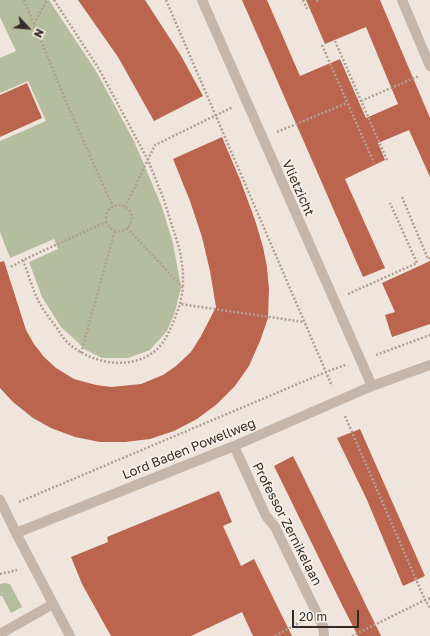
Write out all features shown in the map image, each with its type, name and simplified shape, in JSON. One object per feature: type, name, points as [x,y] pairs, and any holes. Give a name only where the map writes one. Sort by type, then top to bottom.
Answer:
[{"type":"street","name":"Vlietzicht","points":[[202,0],[245,101],[335,300],[372,386]]},
{"type":"street","points":[[402,0],[428,69]]},
{"type":"street","name":"Lord Baden Powellweg","points":[[16,533],[234,446],[372,386],[430,365]]},
{"type":"street","name":"Professor Zernikelaan","points":[[234,446],[266,516],[275,527],[317,613],[323,626],[324,636]]},
{"type":"street","points":[[2,504],[70,636]]},
{"type":"street","points":[[0,634],[53,604]]},
{"type":"path","points":[[24,0],[71,113],[113,207]]},
{"type":"path","points":[[34,24],[47,0]]},
{"type":"path","points":[[23,260],[38,300],[67,342],[81,353],[101,361],[115,362],[139,360],[150,354],[160,345],[173,324],[180,304],[183,288],[183,272],[180,251],[164,200],[148,160],[99,69],[54,0]]},
{"type":"path","points":[[166,0],[338,401],[425,600],[430,608]]},
{"type":"path","points":[[303,0],[307,9]]},
{"type":"path","points":[[335,41],[387,160]]},
{"type":"path","points":[[322,45],[374,163]]},
{"type":"path","points":[[361,101],[428,69]]},
{"type":"path","points":[[125,207],[155,145],[245,101]]},
{"type":"path","points":[[262,138],[347,104]]},
{"type":"path","points":[[402,197],[428,259],[430,258]]},
{"type":"path","points":[[335,300],[417,263],[390,203]]},
{"type":"path","points":[[117,205],[125,207],[130,213],[131,217],[127,228],[123,230],[111,229],[106,222],[107,213],[113,207],[117,205]]},
{"type":"path","points":[[11,267],[106,222]]},
{"type":"path","points":[[127,228],[183,288]]},
{"type":"path","points":[[81,353],[115,230]]},
{"type":"path","points":[[180,304],[304,322]]},
{"type":"path","points":[[2,504],[326,372],[430,335]]},
{"type":"path","points":[[352,636],[430,598]]},
{"type":"path","points":[[274,636],[317,613]]},
{"type":"green space","points":[[0,0],[49,0],[96,71],[134,141],[162,207],[173,243],[181,287],[175,312],[167,331],[150,350],[128,358],[102,358],[86,350],[61,327],[42,297],[29,262],[58,249],[54,239],[10,258],[0,232],[0,141],[46,121],[28,81],[0,93],[0,58],[16,51],[0,17]]},
{"type":"green space","points":[[0,584],[10,584],[22,607],[11,613],[2,596],[0,596]]},
{"type":"building","points":[[78,0],[145,0],[180,54],[203,96],[154,121],[118,57]]},
{"type":"building","points":[[242,0],[267,0],[300,76],[340,59],[366,118],[398,104],[366,27],[325,44],[306,0],[380,0],[430,118],[430,177],[409,130],[378,143],[385,160],[345,179],[385,268],[363,277]]},
{"type":"building","points":[[27,83],[42,118],[0,137],[0,95]]},
{"type":"building","points":[[222,137],[255,220],[267,267],[269,289],[268,318],[249,366],[235,386],[217,404],[197,419],[174,431],[150,439],[125,442],[100,442],[75,437],[51,428],[33,418],[13,402],[0,388],[0,262],[4,261],[26,330],[44,357],[56,368],[74,379],[96,385],[111,387],[141,384],[163,375],[176,366],[191,352],[216,307],[202,237],[190,201],[173,159]]},
{"type":"building","points":[[430,261],[430,324],[392,337],[385,315],[395,312],[382,283]]},
{"type":"building","points":[[360,429],[425,576],[403,586],[367,500],[337,438]]},
{"type":"building","points":[[293,456],[381,636],[358,636],[274,466]]},
{"type":"building","points":[[219,491],[232,522],[223,526],[241,566],[254,559],[292,636],[253,636],[242,612],[191,636],[111,636],[82,584],[71,557],[108,542],[107,537]]}]
